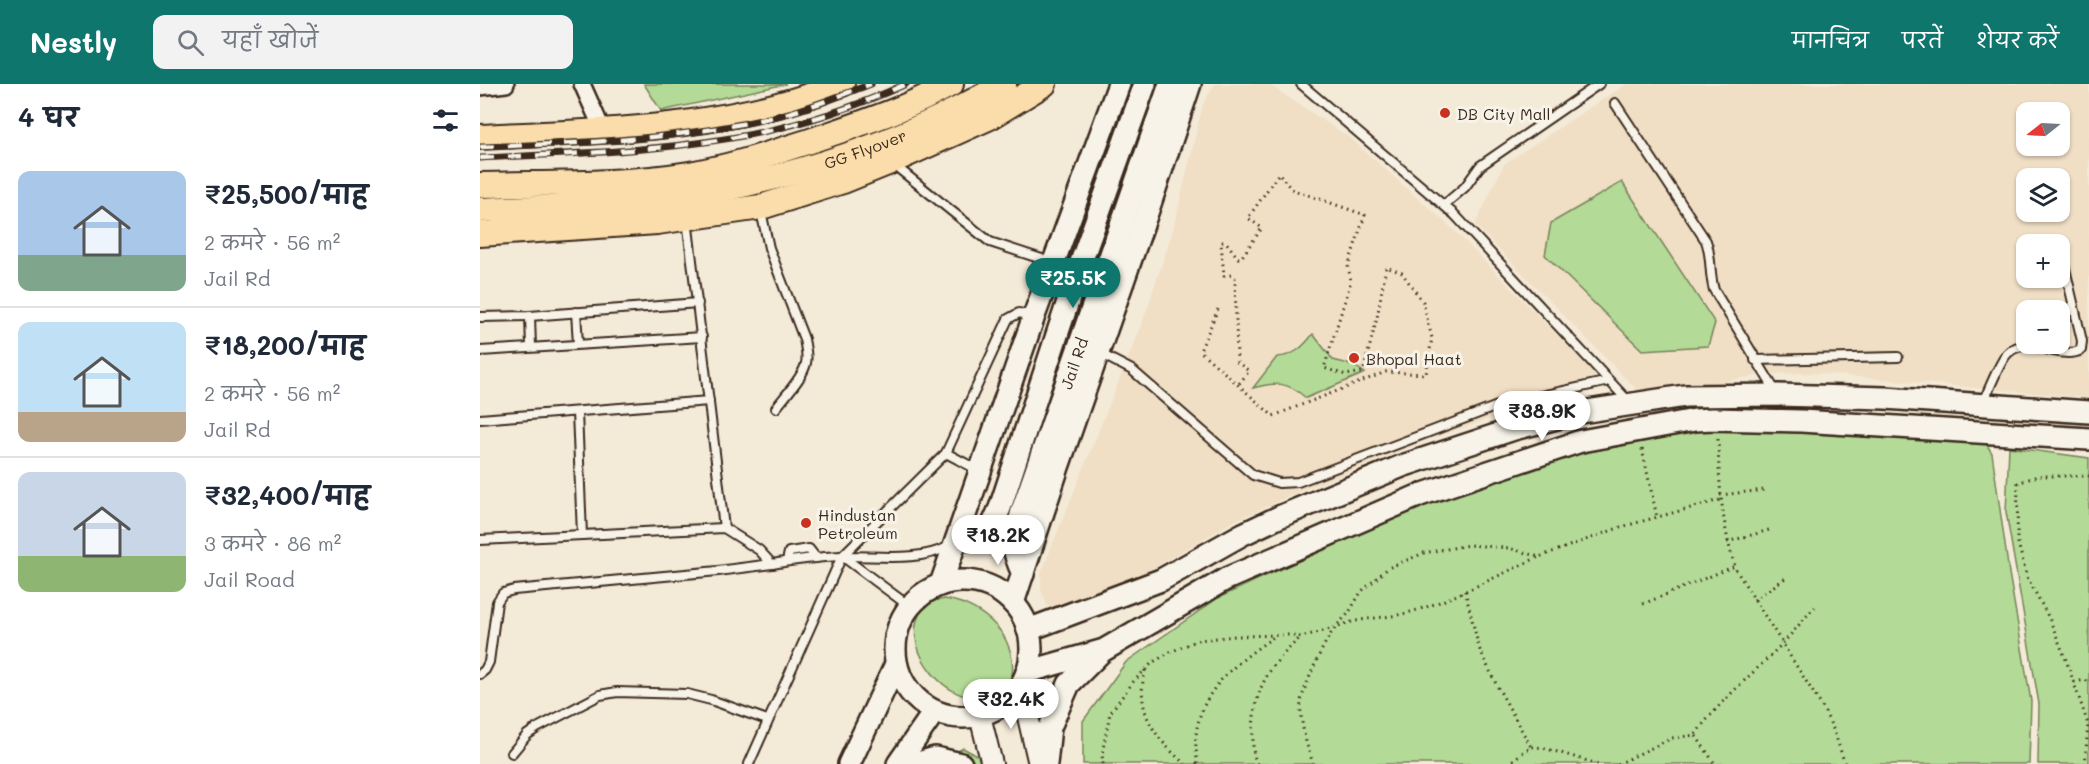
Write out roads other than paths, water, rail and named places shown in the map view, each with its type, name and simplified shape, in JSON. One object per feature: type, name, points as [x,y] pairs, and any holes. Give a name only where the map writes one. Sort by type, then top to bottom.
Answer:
[{"type":"main road","points":[[480,137],[672,125],[747,113],[804,98],[842,84]]},
{"type":"main road","name":"GG Flyover","points":[[480,185],[617,181],[690,174],[770,154],[836,132],[892,112],[951,84]]},
{"type":"main road","name":"GG Flyover","points":[[480,210],[576,206],[682,197],[760,181],[837,158],[898,136],[977,100],[1004,84]]},
{"type":"main road","points":[[480,234],[593,228],[687,219],[760,207],[843,181],[890,162],[990,117],[1044,84]]},
{"type":"main road","points":[[941,584],[1034,316],[1119,84]]},
{"type":"main road","name":"Jail Rd","points":[[957,541],[981,538],[988,534],[1000,508],[1080,265],[1144,84]]},
{"type":"main road","name":"Jail Rd","points":[[1023,574],[1013,546],[1022,512],[1170,84]]},
{"type":"main road","points":[[1013,603],[1190,84]]},
{"type":"main road","points":[[1028,630],[1161,580],[1243,534],[1402,466],[1514,429],[1581,412],[1685,396],[1778,394],[1885,398],[2089,412]]},
{"type":"main road","points":[[1024,680],[1104,650],[1226,579],[1419,495],[1601,436],[1712,419],[1812,422],[2089,439]]},
{"type":"main road","points":[[961,580],[996,588],[1013,603],[1024,619],[1028,630],[1031,657],[1024,680],[1011,699],[999,708],[980,716],[961,718],[934,712],[914,699],[899,676],[894,656],[902,618],[909,606],[923,592],[941,584],[961,580]]},
{"type":"main road","points":[[1046,764],[1050,727],[1069,684],[1104,650]]},
{"type":"main road","points":[[849,764],[896,664]]},
{"type":"main road","points":[[898,764],[934,712]]},
{"type":"main road","points":[[915,764],[935,758],[961,764]]},
{"type":"street","points":[[480,87],[506,84]]},
{"type":"street","points":[[582,84],[603,131]]},
{"type":"street","points":[[1024,680],[1039,764]]},
{"type":"street","points":[[980,716],[992,764]]},
{"type":"lane","points":[[1300,84],[1444,205],[1630,403]]},
{"type":"lane","points":[[1444,205],[1465,187],[1480,166],[1599,84]]},
{"type":"lane","points":[[1615,103],[1706,241],[1710,252],[1711,279],[1714,290],[1778,394]]},
{"type":"lane","points":[[890,162],[990,242],[1053,263]]},
{"type":"lane","points":[[760,207],[769,249],[804,339],[806,352],[803,372],[776,408]]},
{"type":"lane","points":[[687,219],[724,528]]},
{"type":"lane","points":[[1982,405],[2007,353],[2016,347],[2028,346],[2073,354],[2081,350],[2082,341],[2069,288]]},
{"type":"lane","points":[[480,317],[530,316],[698,303]]},
{"type":"lane","points":[[576,312],[578,344]]},
{"type":"lane","points":[[749,764],[842,556],[946,453],[1008,319],[1019,313],[1034,316]]},
{"type":"lane","points":[[530,316],[531,347]]},
{"type":"lane","points":[[480,351],[702,337]]},
{"type":"lane","points":[[1098,352],[1132,370],[1253,476],[1279,483],[1298,482],[1318,475],[1500,405],[1609,381]]},
{"type":"lane","points":[[1755,360],[1898,357]]},
{"type":"lane","points":[[480,419],[709,402]]},
{"type":"lane","points":[[577,412],[582,535]]},
{"type":"lane","points":[[946,453],[980,471]]},
{"type":"lane","points":[[480,540],[724,528],[759,550],[772,564]]},
{"type":"lane","points":[[480,674],[489,662],[497,602],[503,593],[514,590],[718,571],[816,558],[909,556],[936,553],[957,541]]},
{"type":"lane","points":[[842,556],[909,606]]},
{"type":"lane","points":[[512,753],[527,735],[537,728],[600,695],[656,692],[687,694],[768,720]]},
{"type":"railway","points":[[480,147],[635,139],[713,129],[789,113],[871,84]]},
{"type":"railway","points":[[480,158],[637,149],[731,138],[820,117],[906,84]]},
{"type":"place","name":"DB City Mall","points":[[1445,113]]},
{"type":"place","name":"Bhopal Haat","points":[[1354,358]]},
{"type":"place","name":"Hindustan Petroleum","points":[[806,523]]}]
